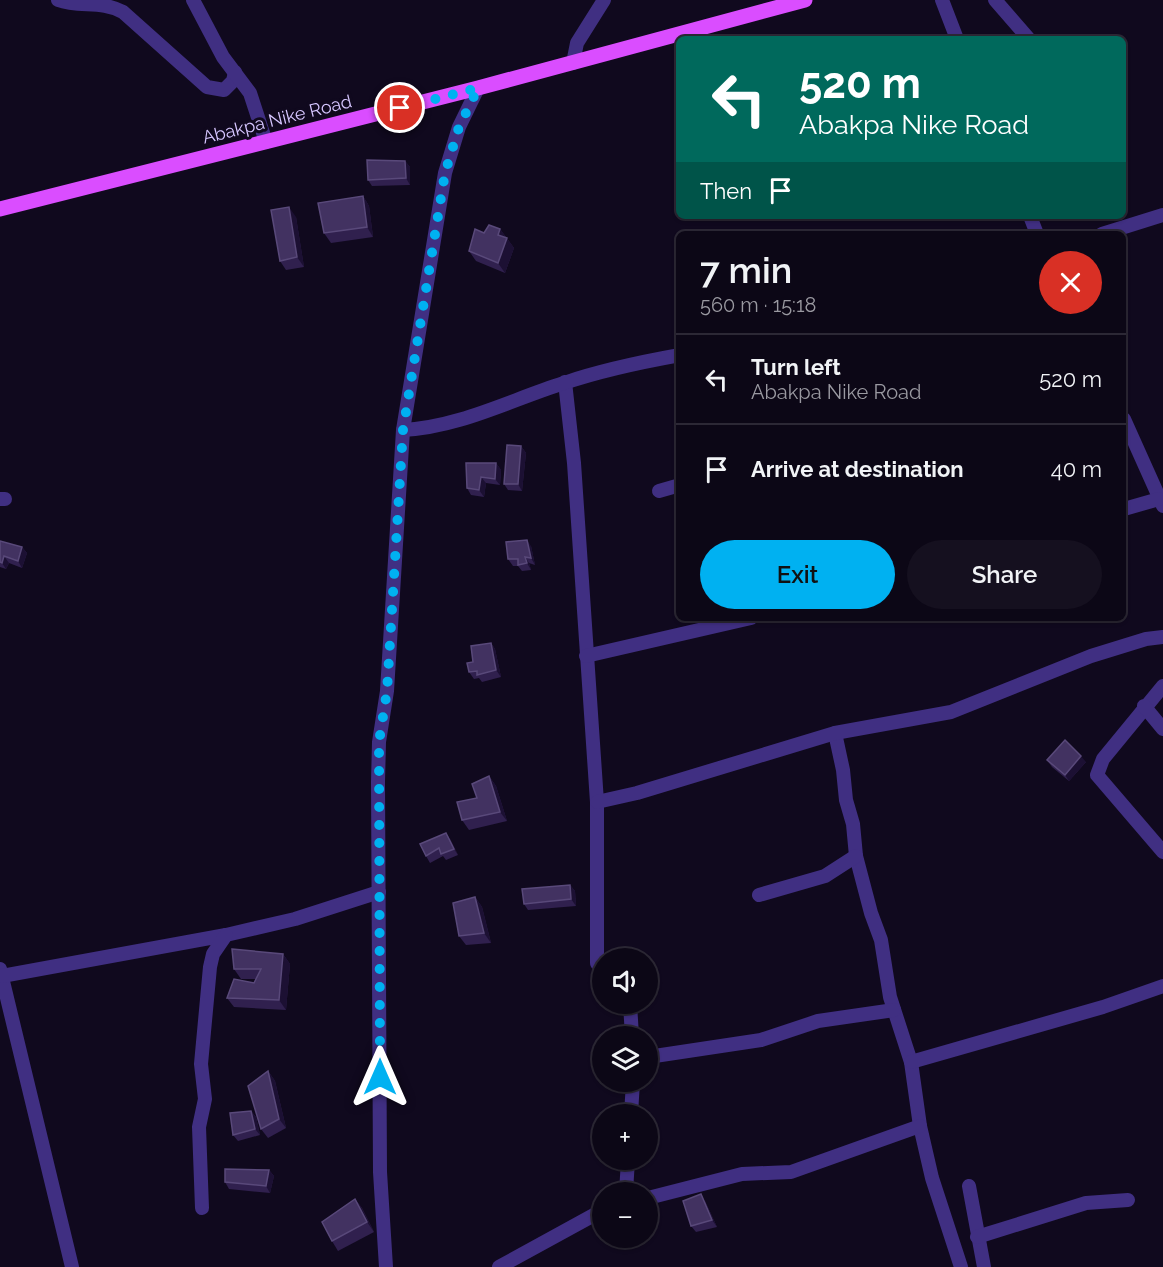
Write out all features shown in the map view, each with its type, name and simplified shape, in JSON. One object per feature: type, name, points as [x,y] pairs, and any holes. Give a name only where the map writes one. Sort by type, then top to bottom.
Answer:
[{"type":"main road","name":"Abakpa Nike Road","points":[[0,209],[478,88],[805,0]]},
{"type":"street","points":[[58,0],[77,5],[106,4],[123,12],[207,87],[224,90],[235,72]]},
{"type":"street","points":[[193,0],[207,29],[253,99],[266,142]]},
{"type":"street","points":[[573,63],[577,43],[604,0]]},
{"type":"street","points":[[942,0],[956,36]]},
{"type":"street","points":[[995,0],[1026,36]]},
{"type":"street","points":[[386,1267],[380,1172],[379,742],[387,691],[403,430],[445,173],[459,127],[478,88]]},
{"type":"street","points":[[1112,231],[1163,215]]},
{"type":"street","points":[[403,430],[446,426],[565,382],[635,363],[676,356]]},
{"type":"street","points":[[565,382],[574,463],[597,802],[597,948]]},
{"type":"street","points":[[1126,424],[1161,503],[1126,509]]},
{"type":"street","points":[[659,491],[676,486]]},
{"type":"street","points":[[586,656],[738,621]]},
{"type":"street","points":[[597,802],[637,793],[835,733],[951,712],[1091,656],[1146,639],[1163,637]]},
{"type":"street","points":[[1163,686],[1144,706],[1103,759],[1097,775],[1163,852]]},
{"type":"street","points":[[1144,706],[1163,729]]},
{"type":"street","points":[[835,733],[843,770],[846,800],[853,824],[856,856],[871,913],[881,940],[888,990],[911,1062],[920,1126],[932,1178],[961,1267]]},
{"type":"street","points":[[759,895],[825,876],[856,856]]},
{"type":"street","points":[[72,1267],[1,973],[226,935],[295,919],[379,892]]},
{"type":"street","points":[[202,1208],[199,1127],[205,1099],[201,1064],[210,967],[213,954],[226,935]]},
{"type":"street","points":[[911,1062],[1103,1007],[1163,986]]},
{"type":"street","points":[[658,1055],[761,1040],[818,1021],[894,1011]]},
{"type":"street","points":[[658,1195],[742,1174],[791,1172],[920,1126]]},
{"type":"street","points":[[969,1186],[984,1267]]},
{"type":"street","points":[[977,1237],[1086,1203],[1128,1200]]},
{"type":"street","points":[[499,1267],[592,1216]]},
{"type":"building","points":[[367,160],[405,161],[406,178],[368,180]]},
{"type":"building","points":[[363,196],[367,227],[324,233],[318,203]]},
{"type":"building","points":[[289,207],[297,257],[280,261],[271,210]]},
{"type":"building","points":[[489,225],[500,229],[498,235],[507,238],[498,263],[469,251],[475,229],[484,233]]},
{"type":"building","points":[[507,445],[521,446],[518,484],[504,484]]},
{"type":"building","points":[[466,463],[496,463],[495,479],[481,477],[479,490],[467,488]]},
{"type":"building","points":[[527,540],[531,558],[525,557],[527,563],[518,565],[518,559],[508,559],[506,542]]},
{"type":"building","points":[[0,541],[22,547],[18,561],[4,556],[2,563],[0,562]]},
{"type":"building","points":[[491,643],[496,670],[477,675],[477,671],[469,672],[467,663],[473,662],[471,646]]},
{"type":"building","points":[[1065,740],[1081,756],[1065,775],[1047,760]]},
{"type":"building","points":[[489,776],[500,812],[462,820],[457,802],[477,798],[472,784]]},
{"type":"building","points":[[446,833],[454,849],[441,854],[439,848],[426,856],[420,844]]},
{"type":"building","points":[[570,885],[571,899],[524,904],[522,889]]},
{"type":"building","points":[[475,897],[484,933],[459,936],[453,903]]},
{"type":"building","points":[[232,949],[283,954],[279,1000],[227,998],[234,979],[254,983],[261,969],[234,969]]},
{"type":"building","points":[[268,1071],[279,1119],[261,1129],[248,1086]]},
{"type":"building","points":[[251,1111],[255,1129],[233,1135],[230,1113]]},
{"type":"building","points":[[225,1169],[269,1170],[266,1186],[225,1182]]},
{"type":"building","points":[[701,1194],[712,1220],[691,1226],[683,1201]]},
{"type":"building","points":[[355,1199],[367,1222],[332,1241],[322,1222]]},
{"type":"route","points":[[380,1077],[379,742],[387,691],[403,430],[435,222],[445,173],[459,127],[478,88],[400,108]]}]
